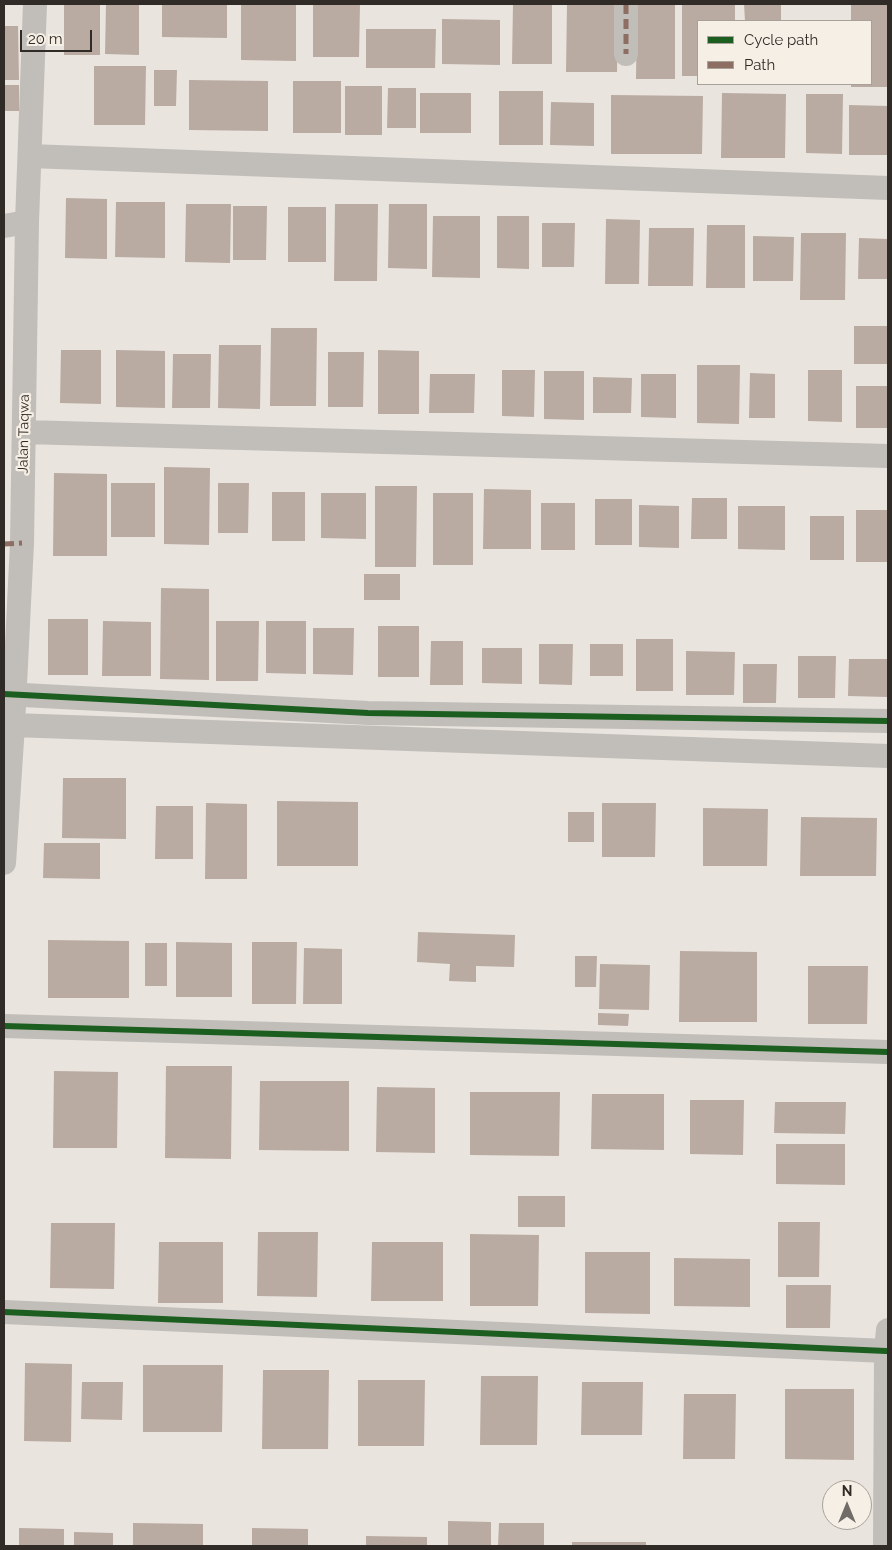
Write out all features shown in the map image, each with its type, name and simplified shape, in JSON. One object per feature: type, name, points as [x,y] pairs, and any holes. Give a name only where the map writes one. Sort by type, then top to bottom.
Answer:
[{"type":"street","name":"Jalan Taqwa","points":[[4,863],[13,726],[9,694],[13,544],[25,432],[15,224],[30,156],[35,4]]},
{"type":"street","points":[[626,4],[626,54]]},
{"type":"street","points":[[30,156],[888,188]]},
{"type":"street","points":[[25,432],[888,456]]},
{"type":"street","points":[[9,694],[368,713],[888,722]]},
{"type":"street","points":[[368,713],[369,739]]},
{"type":"street","points":[[552,743],[554,716]]},
{"type":"street","points":[[13,726],[888,756]]},
{"type":"street","points":[[4,1026],[888,1052]]},
{"type":"street","points":[[4,1312],[887,1341],[886,1539]]},
{"type":"building","points":[[64,4],[100,4],[100,55],[64,55]]},
{"type":"building","points":[[106,4],[139,4],[139,55],[105,54]]},
{"type":"building","points":[[162,4],[227,4],[227,38],[162,37]]},
{"type":"building","points":[[241,4],[296,4],[296,61],[241,60]]},
{"type":"building","points":[[313,4],[360,4],[359,57],[313,57]]},
{"type":"building","points":[[513,4],[552,4],[552,64],[512,64]]},
{"type":"building","points":[[567,4],[618,4],[617,72],[566,72]]},
{"type":"building","points":[[637,4],[675,4],[675,79],[636,79]]},
{"type":"building","points":[[682,4],[735,4],[735,20],[697,20],[697,76],[682,76]]},
{"type":"building","points":[[744,4],[781,4],[781,20],[745,20]]},
{"type":"building","points":[[851,4],[888,4],[888,87],[851,87],[851,85],[872,85],[872,20],[851,20]]},
{"type":"building","points":[[442,19],[500,20],[500,65],[442,64]]},
{"type":"building","points":[[4,26],[18,26],[19,80],[4,80]]},
{"type":"building","points":[[366,29],[436,29],[435,68],[366,68]]},
{"type":"building","points":[[94,66],[146,66],[145,125],[94,125]]},
{"type":"building","points":[[154,70],[177,70],[176,106],[154,106]]},
{"type":"building","points":[[189,80],[268,81],[268,131],[189,130]]},
{"type":"building","points":[[293,81],[341,81],[341,133],[293,133]]},
{"type":"building","points":[[4,85],[19,85],[19,111],[4,111]]},
{"type":"building","points":[[345,86],[382,86],[382,135],[345,135]]},
{"type":"building","points":[[388,88],[416,88],[416,128],[387,128]]},
{"type":"building","points":[[499,91],[543,91],[543,145],[499,145]]},
{"type":"building","points":[[420,93],[471,93],[471,133],[420,133]]},
{"type":"building","points":[[722,93],[786,94],[785,158],[721,158]]},
{"type":"building","points":[[806,94],[843,94],[842,154],[806,153]]},
{"type":"building","points":[[611,95],[703,96],[702,154],[611,154]]},
{"type":"building","points":[[551,102],[594,103],[594,146],[550,145]]},
{"type":"building","points":[[849,105],[888,106],[888,155],[849,155]]},
{"type":"building","points":[[66,198],[107,199],[107,259],[65,258]]},
{"type":"building","points":[[116,202],[165,202],[165,258],[115,257]]},
{"type":"building","points":[[186,204],[231,204],[230,263],[185,262]]},
{"type":"building","points":[[335,204],[378,204],[377,281],[334,281]]},
{"type":"building","points":[[389,204],[427,204],[427,269],[388,268]]},
{"type":"building","points":[[233,206],[267,206],[266,260],[233,260]]},
{"type":"building","points":[[288,207],[326,207],[326,262],[288,262]]},
{"type":"building","points":[[433,216],[480,216],[480,278],[432,277]]},
{"type":"building","points":[[497,216],[529,216],[529,269],[497,268]]},
{"type":"building","points":[[606,219],[640,220],[639,284],[605,284]]},
{"type":"building","points":[[542,223],[575,223],[574,267],[542,267]]},
{"type":"building","points":[[707,225],[745,225],[745,288],[706,288]]},
{"type":"building","points":[[649,228],[694,228],[693,286],[648,286]]},
{"type":"building","points":[[801,233],[846,233],[845,300],[800,300]]},
{"type":"building","points":[[753,236],[794,237],[793,281],[753,281]]},
{"type":"building","points":[[859,238],[888,239],[888,279],[858,279]]},
{"type":"building","points":[[854,326],[888,326],[888,364],[854,364]]},
{"type":"building","points":[[271,328],[317,328],[316,406],[270,406]]},
{"type":"building","points":[[219,345],[261,345],[260,409],[218,408]]},
{"type":"building","points":[[61,350],[101,350],[101,404],[60,403]]},
{"type":"building","points":[[116,350],[165,351],[165,408],[116,407]]},
{"type":"building","points":[[378,350],[419,351],[419,414],[378,414]]},
{"type":"building","points":[[328,352],[364,352],[363,407],[328,407]]},
{"type":"building","points":[[173,354],[211,354],[210,408],[172,408]]},
{"type":"building","points":[[697,365],[740,365],[739,424],[697,423]]},
{"type":"building","points":[[502,370],[535,370],[534,417],[502,416]]},
{"type":"building","points":[[808,370],[842,370],[842,422],[808,421]]},
{"type":"building","points":[[544,371],[584,371],[584,420],[544,419]]},
{"type":"building","points":[[750,373],[775,374],[775,418],[749,418]]},
{"type":"building","points":[[430,374],[475,374],[474,413],[429,413]]},
{"type":"building","points":[[641,374],[676,374],[676,418],[641,417]]},
{"type":"building","points":[[593,377],[632,378],[631,413],[593,413]]},
{"type":"building","points":[[856,386],[888,386],[888,428],[856,428]]},
{"type":"building","points":[[164,467],[210,468],[209,545],[164,544]]},
{"type":"building","points":[[54,473],[107,474],[107,556],[53,556]]},
{"type":"building","points":[[111,483],[155,483],[155,537],[111,537]]},
{"type":"building","points":[[218,483],[249,483],[248,533],[218,533]]},
{"type":"building","points":[[375,486],[417,486],[416,567],[375,567]]},
{"type":"building","points":[[484,489],[531,490],[531,549],[483,549]]},
{"type":"building","points":[[272,492],[305,492],[305,541],[272,541]]},
{"type":"building","points":[[321,493],[366,493],[366,539],[321,538]]},
{"type":"building","points":[[433,493],[473,493],[473,565],[433,565]]},
{"type":"building","points":[[692,498],[727,498],[727,539],[691,539]]},
{"type":"building","points":[[595,499],[632,499],[632,545],[595,545]]},
{"type":"building","points":[[541,503],[575,503],[575,550],[541,550]]},
{"type":"building","points":[[639,505],[679,506],[679,548],[639,547]]},
{"type":"building","points":[[738,506],[785,506],[785,550],[738,549]]},
{"type":"building","points":[[856,510],[888,510],[888,562],[856,562]]},
{"type":"building","points":[[810,516],[844,516],[844,560],[810,560]]},
{"type":"building","points":[[364,574],[400,574],[400,600],[364,600]]},
{"type":"building","points":[[161,588],[209,589],[209,680],[160,679]]},
{"type":"building","points":[[48,619],[88,619],[88,675],[48,675]]},
{"type":"building","points":[[103,621],[151,622],[151,676],[102,676]]},
{"type":"building","points":[[216,621],[259,621],[258,681],[216,681]]},
{"type":"building","points":[[266,621],[306,621],[306,674],[266,673]]},
{"type":"building","points":[[378,626],[419,626],[419,677],[378,677]]},
{"type":"building","points":[[313,628],[354,628],[353,675],[313,674]]},
{"type":"building","points":[[636,639],[673,639],[673,691],[636,691]]},
{"type":"building","points":[[431,641],[463,641],[463,685],[430,685]]},
{"type":"building","points":[[539,644],[573,644],[572,685],[539,684]]},
{"type":"building","points":[[590,644],[623,644],[623,676],[590,676]]},
{"type":"building","points":[[482,648],[522,648],[522,684],[482,683]]},
{"type":"building","points":[[686,651],[735,652],[734,695],[686,695]]},
{"type":"building","points":[[798,656],[836,656],[835,698],[798,698]]},
{"type":"building","points":[[849,659],[888,659],[888,697],[848,696]]},
{"type":"building","points":[[743,664],[777,664],[776,703],[743,703]]},
{"type":"building","points":[[63,778],[126,778],[126,839],[62,838]]},
{"type":"building","points":[[277,801],[358,802],[358,866],[277,866]]},
{"type":"building","points":[[206,803],[247,804],[247,879],[205,879]]},
{"type":"building","points":[[602,803],[656,803],[655,857],[602,857]]},
{"type":"building","points":[[156,806],[193,806],[193,859],[155,859]]},
{"type":"building","points":[[703,808],[768,809],[767,866],[703,866]]},
{"type":"building","points":[[568,812],[594,812],[594,842],[568,842]]},
{"type":"building","points":[[801,817],[877,818],[876,876],[800,876]]},
{"type":"building","points":[[44,843],[100,843],[100,879],[43,878]]},
{"type":"building","points":[[418,932],[515,935],[514,967],[476,966],[476,982],[449,981],[450,964],[417,962]]},
{"type":"building","points":[[48,940],[129,941],[129,998],[48,998]]},
{"type":"building","points":[[176,942],[232,943],[232,997],[176,997]]},
{"type":"building","points":[[252,942],[297,942],[296,1004],[252,1004]]},
{"type":"building","points":[[145,943],[167,943],[167,986],[145,986]]},
{"type":"building","points":[[304,948],[342,949],[342,1004],[303,1004]]},
{"type":"building","points":[[680,951],[757,952],[757,1022],[679,1022]]},
{"type":"building","points":[[575,956],[597,956],[596,987],[575,987]]},
{"type":"building","points":[[600,964],[650,965],[649,1010],[599,1009]]},
{"type":"building","points":[[808,966],[868,966],[867,1024],[808,1024]]},
{"type":"building","points":[[598,1013],[629,1014],[628,1026],[598,1025]]},
{"type":"building","points":[[166,1066],[232,1066],[231,1159],[165,1158]]},
{"type":"building","points":[[54,1071],[118,1072],[117,1148],[53,1148]]},
{"type":"building","points":[[260,1081],[349,1081],[349,1151],[259,1150]]},
{"type":"building","points":[[377,1087],[435,1088],[435,1153],[376,1152]]},
{"type":"building","points":[[470,1092],[560,1092],[559,1156],[470,1155]]},
{"type":"building","points":[[592,1094],[664,1094],[664,1150],[591,1149]]},
{"type":"building","points":[[690,1100],[744,1100],[743,1155],[690,1154]]},
{"type":"building","points":[[775,1102],[846,1102],[845,1134],[774,1133]]},
{"type":"building","points":[[776,1144],[845,1144],[845,1185],[776,1184]]},
{"type":"building","points":[[518,1196],[565,1196],[565,1227],[518,1227]]},
{"type":"building","points":[[778,1222],[820,1222],[819,1277],[778,1277]]},
{"type":"building","points":[[51,1223],[115,1223],[114,1289],[50,1288]]},
{"type":"building","points":[[258,1232],[318,1232],[317,1297],[257,1296]]},
{"type":"building","points":[[470,1234],[539,1235],[538,1306],[470,1306]]},
{"type":"building","points":[[159,1242],[223,1242],[223,1303],[158,1303]]},
{"type":"building","points":[[372,1242],[443,1242],[443,1301],[371,1301]]},
{"type":"building","points":[[585,1252],[650,1252],[650,1314],[585,1313]]},
{"type":"building","points":[[674,1258],[750,1259],[750,1307],[674,1306]]},
{"type":"building","points":[[786,1285],[831,1285],[830,1328],[786,1328]]},
{"type":"building","points":[[25,1363],[72,1364],[71,1442],[24,1441]]},
{"type":"building","points":[[143,1365],[223,1365],[222,1432],[143,1432]]},
{"type":"building","points":[[263,1370],[329,1370],[328,1449],[262,1449]]},
{"type":"building","points":[[481,1376],[538,1376],[537,1445],[480,1445]]},
{"type":"building","points":[[358,1380],[425,1380],[424,1446],[358,1446]]},
{"type":"building","points":[[82,1382],[123,1382],[122,1420],[81,1419]]},
{"type":"building","points":[[582,1382],[643,1382],[642,1435],[581,1435]]},
{"type":"building","points":[[785,1389],[854,1389],[854,1460],[785,1459]]},
{"type":"building","points":[[684,1394],[736,1394],[735,1459],[683,1459]]},
{"type":"building","points":[[448,1521],[491,1522],[491,1546],[448,1546]]},
{"type":"building","points":[[133,1523],[203,1524],[203,1546],[133,1546]]},
{"type":"building","points":[[499,1523],[544,1523],[544,1546],[498,1546]]},
{"type":"building","points":[[19,1528],[64,1529],[64,1546],[19,1546]]},
{"type":"building","points":[[252,1528],[308,1529],[308,1546],[252,1546]]},
{"type":"building","points":[[74,1532],[113,1533],[113,1546],[74,1546]]},
{"type":"building","points":[[366,1536],[427,1537],[427,1546],[366,1546]]},
{"type":"building","points":[[572,1542],[646,1542],[646,1546],[572,1546]]},
{"type":"marked path","points":[[626,4],[626,54]]},
{"type":"marked path","points":[[4,544],[22,543]]},
{"type":"cycle path","points":[[4,694],[368,713],[888,721]]},
{"type":"cycle path","points":[[4,1026],[888,1052]]},
{"type":"cycle path","points":[[4,1312],[886,1351]]}]
